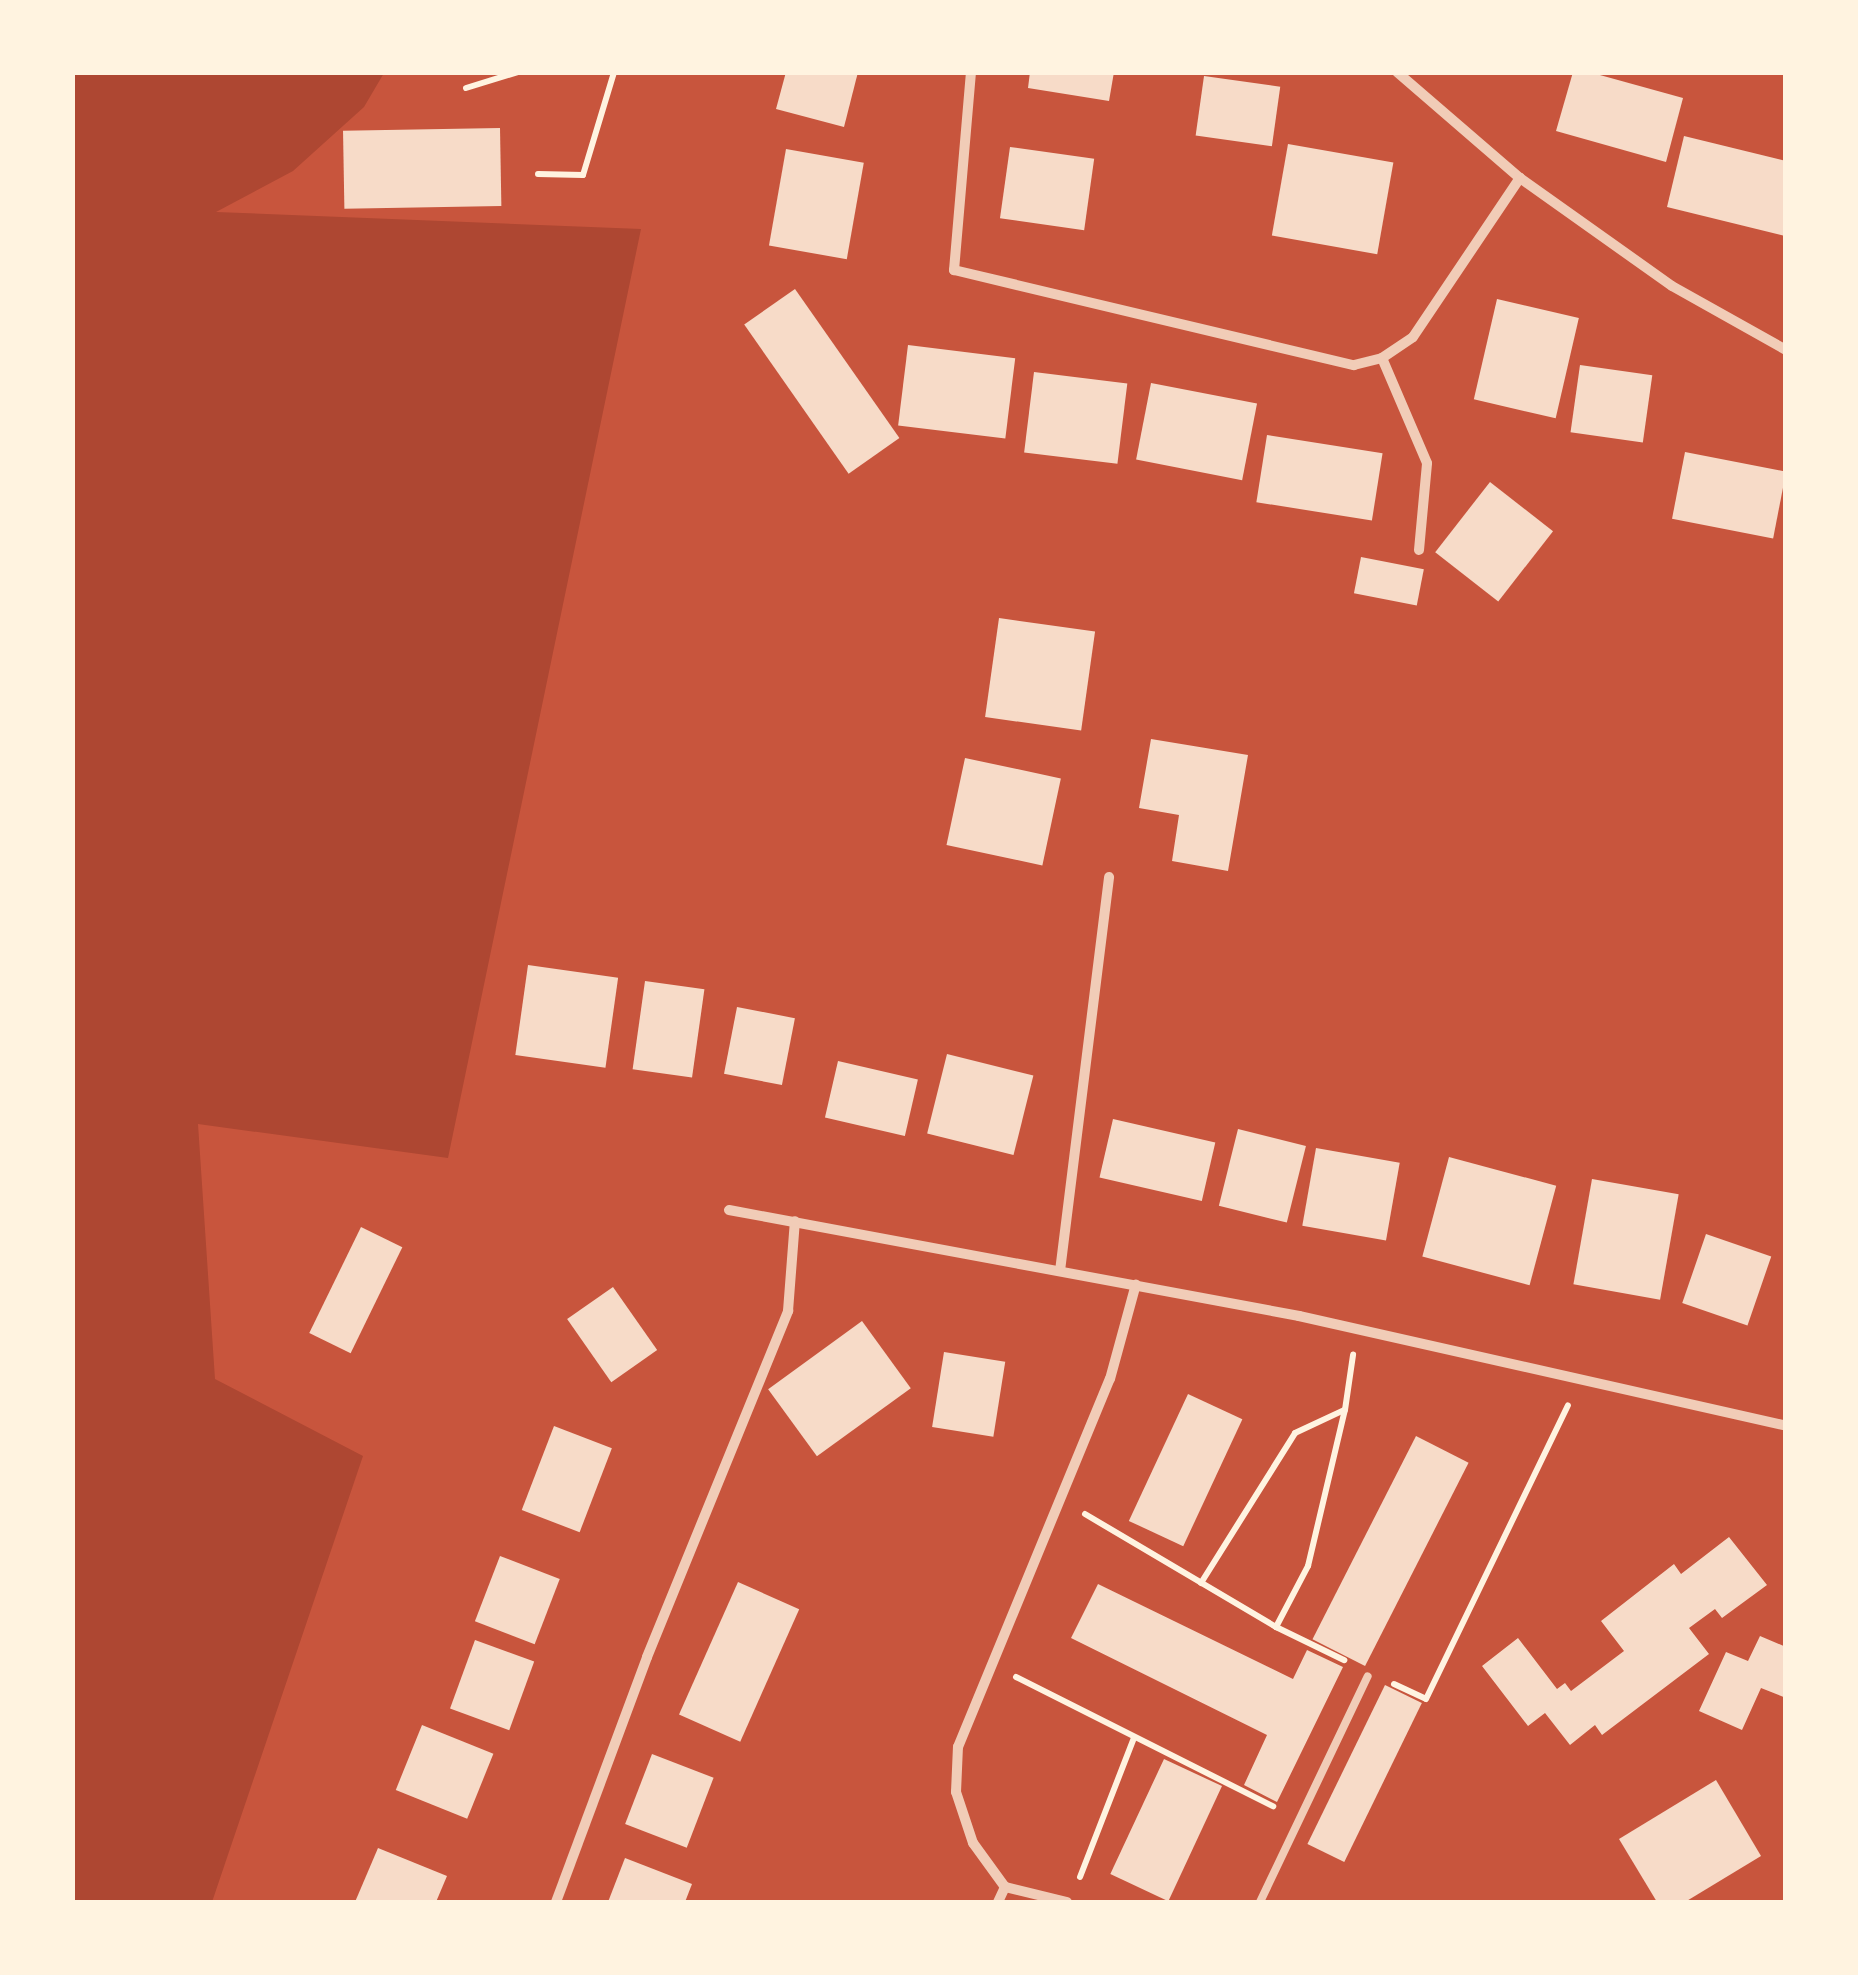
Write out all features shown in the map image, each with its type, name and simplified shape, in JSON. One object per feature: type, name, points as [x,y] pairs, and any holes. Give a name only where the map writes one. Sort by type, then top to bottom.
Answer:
[{"type":"street","points":[[971,72],[954,270],[1354,365],[1382,358],[1413,337],[1520,178]]},
{"type":"street","points":[[1396,72],[1520,178],[1672,286],[1786,350]]},
{"type":"street","points":[[1382,358],[1427,463],[1419,550]]},
{"type":"street","points":[[1060,1271],[1109,877]]},
{"type":"street","points":[[728,1210],[1136,1284],[1573,1374],[1786,1426]]},
{"type":"street","points":[[556,1902],[647,1658],[788,1312],[795,1220]]},
{"type":"street","points":[[1067,1902],[1005,1887],[974,1842],[956,1792],[958,1747],[1110,1379],[1136,1284]]},
{"type":"street","points":[[998,1902],[1005,1887]]},
{"type":"lane","points":[[1260,1902],[1368,1676]]},
{"type":"path","points":[[466,88],[518,72]]},
{"type":"path","points":[[538,174],[583,174],[614,72]]},
{"type":"path","points":[[1276,1627],[1308,1566],[1346,1410],[1356,1329]]},
{"type":"path","points":[[1062,1501],[1276,1627],[1360,1668],[1368,1676],[1426,1699],[1567,1410],[1573,1374]]},
{"type":"path","points":[[1201,1584],[1295,1434],[1346,1410]]},
{"type":"path","points":[[993,1665],[1299,1819]]},
{"type":"path","points":[[1076,1886],[1134,1738]]},
{"type":"shaded area","points":[[72,73],[384,73],[364,107],[293,171],[216,212],[641,229],[448,1158],[198,1124],[215,1379],[363,1456],[212,1902],[73,1902]]},
{"type":"building","points":[[786,72],[858,72],[844,127],[776,109]]},
{"type":"building","points":[[1030,72],[1114,72],[1109,101],[1028,88]]},
{"type":"building","points":[[1573,72],[1589,72],[1683,98],[1666,162],[1556,131]]},
{"type":"building","points":[[1204,76],[1280,87],[1272,146],[1196,135]]},
{"type":"building","points":[[500,128],[501,206],[344,209],[343,131]]},
{"type":"building","points":[[1684,136],[1786,161],[1785,236],[1667,207]]},
{"type":"building","points":[[1288,144],[1393,163],[1377,254],[1272,236]]},
{"type":"building","points":[[1010,147],[1094,159],[1084,230],[1000,218]]},
{"type":"building","points":[[786,149],[864,163],[847,259],[769,246]]},
{"type":"building","points":[[795,289],[899,438],[849,474],[744,325]]},
{"type":"building","points":[[1497,299],[1579,318],[1556,418],[1474,399]]},
{"type":"building","points":[[908,345],[1015,358],[1005,439],[898,425]]},
{"type":"building","points":[[1580,365],[1652,375],[1643,442],[1571,432]]},
{"type":"building","points":[[1034,372],[1127,383],[1117,464],[1024,452]]},
{"type":"building","points":[[1151,383],[1257,404],[1242,480],[1136,460]]},
{"type":"building","points":[[1267,435],[1383,453],[1372,520],[1256,502]]},
{"type":"building","points":[[1685,452],[1786,472],[1773,538],[1672,519]]},
{"type":"building","points":[[1490,482],[1553,531],[1498,601],[1435,552]]},
{"type":"building","points":[[1361,557],[1424,569],[1417,606],[1354,593]]},
{"type":"building","points":[[999,618],[1095,631],[1081,731],[985,717]]},
{"type":"building","points":[[1151,739],[1248,755],[1228,871],[1172,861],[1179,815],[1139,808]]},
{"type":"building","points":[[965,758],[1061,778],[1042,865],[946,845]]},
{"type":"building","points":[[528,965],[618,978],[605,1068],[515,1055]]},
{"type":"building","points":[[645,981],[704,989],[692,1077],[633,1069]]},
{"type":"building","points":[[737,1007],[795,1018],[782,1085],[724,1074]]},
{"type":"building","points":[[947,1054],[1033,1076],[1014,1155],[927,1134]]},
{"type":"building","points":[[838,1061],[918,1079],[905,1136],[825,1118]]},
{"type":"building","points":[[1113,1119],[1215,1143],[1202,1201],[1100,1177]]},
{"type":"building","points":[[1238,1129],[1306,1146],[1287,1223],[1219,1206]]},
{"type":"building","points":[[1316,1148],[1400,1163],[1386,1241],[1302,1226]]},
{"type":"building","points":[[1449,1157],[1556,1186],[1530,1285],[1422,1256]]},
{"type":"building","points":[[1592,1179],[1679,1194],[1660,1300],[1573,1284]]},
{"type":"building","points":[[361,1227],[402,1247],[351,1353],[309,1333]]},
{"type":"building","points":[[1706,1234],[1771,1256],[1747,1325],[1682,1303]]},
{"type":"building","points":[[613,1287],[657,1350],[611,1382],[567,1319]]},
{"type":"building","points":[[862,1321],[911,1388],[817,1456],[768,1389]]},
{"type":"building","points":[[944,1352],[1005,1362],[993,1437],[932,1427]]},
{"type":"building","points":[[1188,1394],[1242,1419],[1183,1546],[1129,1521]]},
{"type":"building","points":[[554,1426],[612,1448],[580,1532],[522,1510]]},
{"type":"building","points":[[1416,1436],[1469,1463],[1365,1666],[1312,1639]]},
{"type":"building","points":[[1729,1537],[1767,1585],[1722,1618],[1715,1609],[1689,1628],[1709,1654],[1602,1735],[1595,1725],[1570,1745],[1545,1713],[1528,1726],[1482,1666],[1518,1638],[1557,1689],[1565,1683],[1571,1691],[1624,1651],[1601,1621],[1674,1564],[1681,1574]]},
{"type":"building","points":[[500,1556],[560,1579],[535,1644],[475,1621]]},
{"type":"building","points":[[738,1582],[799,1609],[740,1742],[679,1714]]},
{"type":"building","points":[[1098,1584],[1293,1679],[1307,1650],[1343,1667],[1277,1802],[1244,1785],[1267,1735],[1071,1638]]},
{"type":"building","points":[[1760,1636],[1786,1647],[1786,1698],[1761,1688],[1742,1730],[1699,1711],[1726,1652],[1748,1661]]},
{"type":"building","points":[[475,1640],[534,1662],[509,1730],[450,1709]]},
{"type":"building","points":[[1385,1685],[1422,1703],[1344,1862],[1307,1844]]},
{"type":"building","points":[[422,1725],[493,1754],[467,1819],[396,1790]]},
{"type":"building","points":[[652,1754],[714,1778],[687,1848],[625,1824]]},
{"type":"building","points":[[1164,1759],[1222,1786],[1168,1901],[1110,1874]]},
{"type":"building","points":[[1716,1780],[1761,1856],[1685,1902],[1657,1902],[1619,1839]]},
{"type":"building","points":[[378,1848],[447,1876],[436,1902],[355,1902]]},
{"type":"building","points":[[625,1858],[692,1884],[685,1902],[608,1902]]}]
